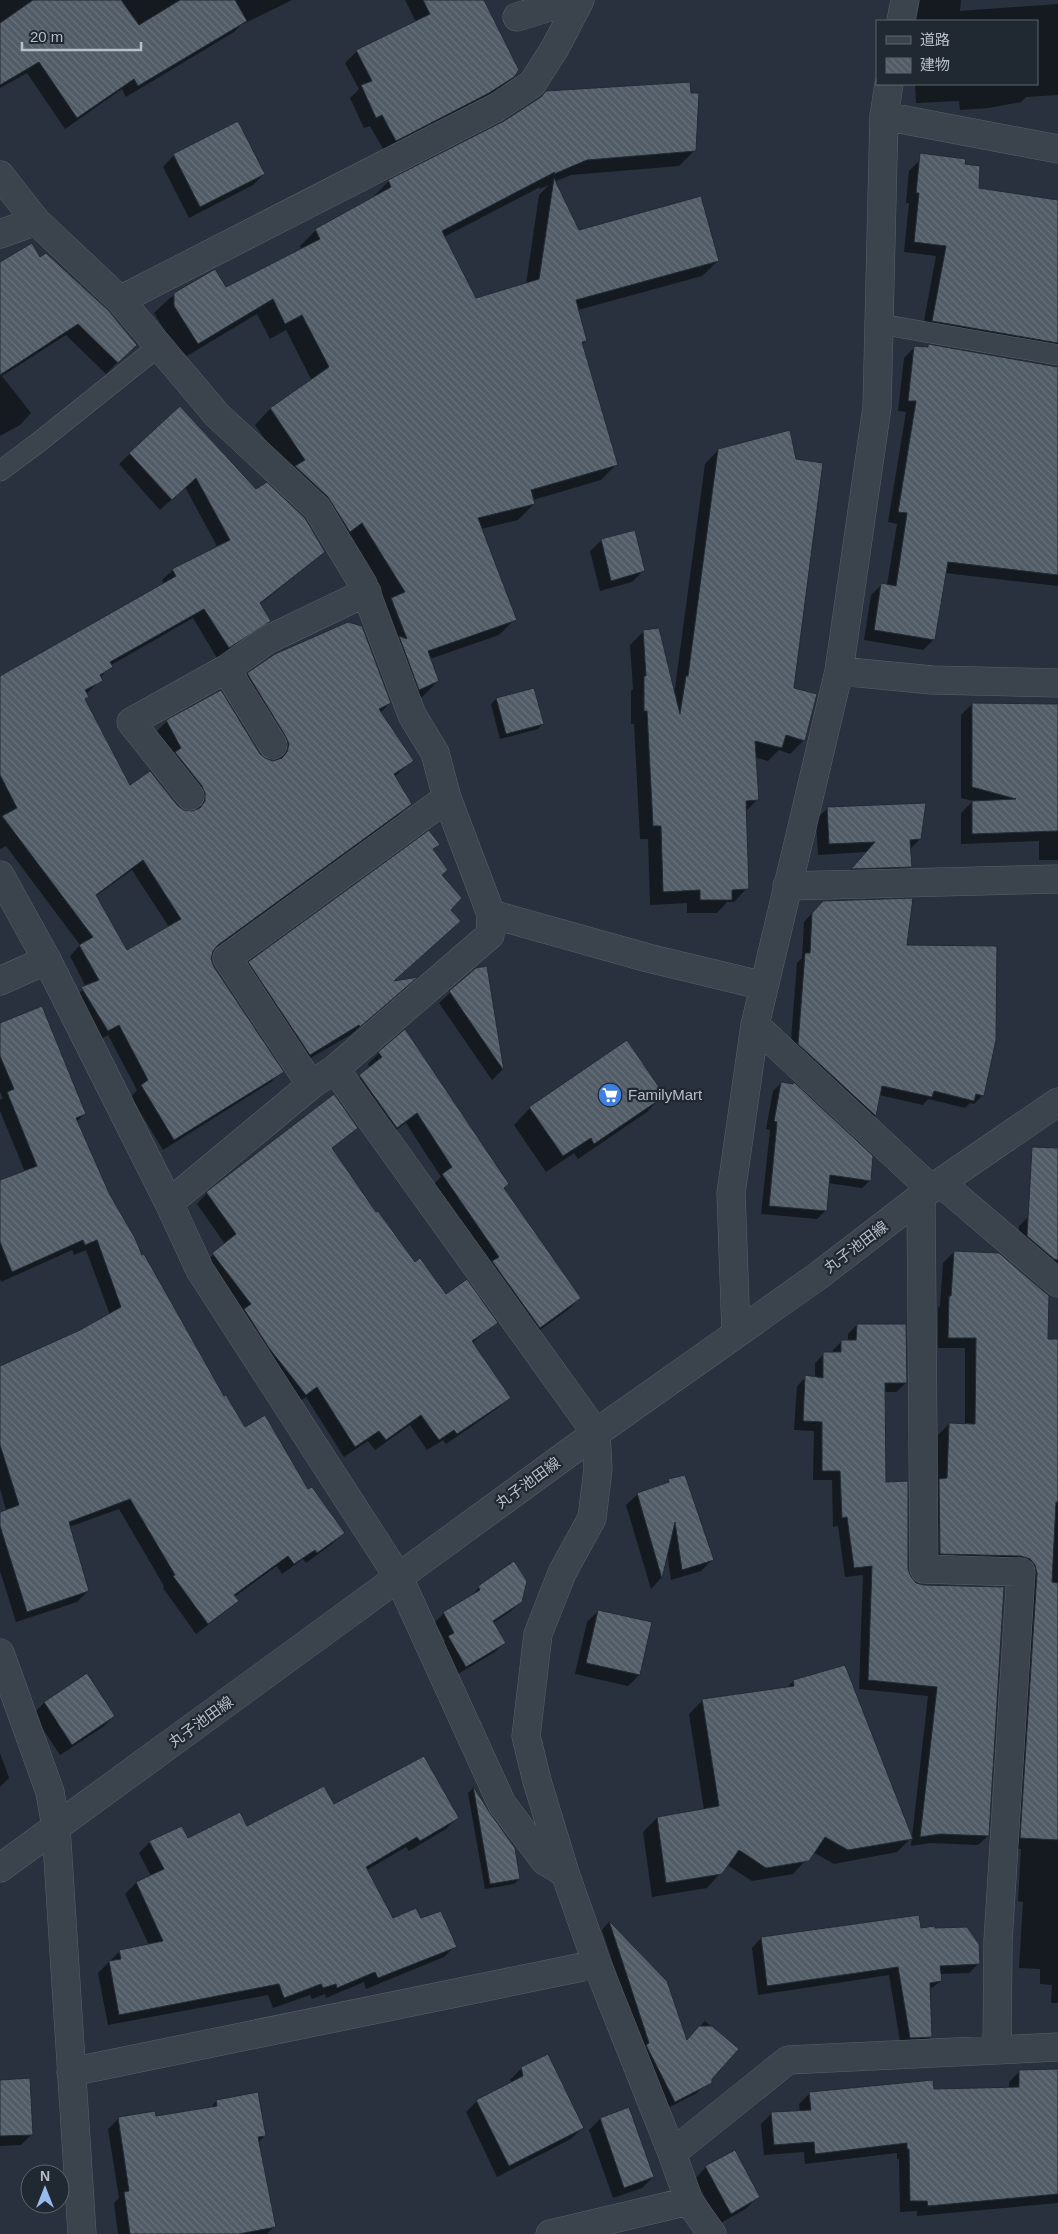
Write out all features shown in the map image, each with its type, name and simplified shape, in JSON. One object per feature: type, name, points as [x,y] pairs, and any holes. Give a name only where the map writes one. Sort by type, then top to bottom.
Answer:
[{"type":"street","points":[[517,17],[573,0]]},
{"type":"street","points":[[120,300],[497,107],[525,89],[532,84],[555,48],[580,0]]},
{"type":"street","points":[[901,20],[906,0]]},
{"type":"street","points":[[736,1332],[731,1193],[755,1025],[839,671],[877,407],[884,116],[889,85]]},
{"type":"street","points":[[884,116],[1058,149]]},
{"type":"street","points":[[0,176],[36,220],[120,300],[217,415],[317,508],[367,592],[412,715],[435,753],[447,798],[492,914],[490,935],[334,1069],[311,1085],[169,1203]]},
{"type":"street","points":[[0,234],[36,220]]},
{"type":"street","points":[[190,796],[131,722],[226,669],[268,640],[367,592]]},
{"type":"street","points":[[226,669],[273,745]]},
{"type":"street","points":[[839,671],[932,680],[1058,683]]},
{"type":"street","points":[[311,1085],[227,958],[447,798]]},
{"type":"street","points":[[0,875],[47,960],[169,1203],[200,1270],[399,1578],[502,1804],[545,1861],[565,1873]]},
{"type":"street","points":[[787,886],[1058,879]]},
{"type":"street","points":[[492,914],[648,958],[764,986]]},
{"type":"street","points":[[0,981],[47,960]]},
{"type":"street","points":[[755,1025],[931,1190],[1058,1283]]},
{"type":"street","points":[[334,1069],[596,1433],[598,1470],[592,1518],[562,1573],[538,1634],[526,1736],[565,1873],[597,1964],[672,2152],[689,2201],[712,2234]]},
{"type":"street","name":"丸子池田線","points":[[0,1868],[596,1433],[736,1332],[818,1276],[931,1190],[1058,1102]]},
{"type":"street","points":[[931,1190],[924,1569],[1021,1572],[999,1931],[997,2049]]},
{"type":"street","points":[[0,1653],[50,1792],[56,1827],[82,2234]]},
{"type":"street","points":[[71,2072],[597,1964]]},
{"type":"street","points":[[672,2152],[788,2060],[1058,2047]]},
{"type":"street","points":[[550,2234],[689,2201]]},
{"type":"lane","points":[[880,324],[1058,355]]},
{"type":"lane","points":[[0,471],[159,346]]},
{"type":"building","points":[[33,0],[121,0],[139,25],[180,0],[235,0],[247,21],[138,86],[134,79],[77,118],[39,62],[0,85],[0,23]]},
{"type":"building","points":[[423,0],[484,0],[519,70],[514,77],[489,93],[396,141],[382,115],[376,118],[361,85],[372,81],[356,50],[430,14]]},
{"type":"building","points":[[690,82],[691,93],[699,93],[696,151],[587,160],[554,174],[555,172],[442,231],[476,298],[539,279],[554,178],[579,230],[701,196],[719,261],[576,300],[587,341],[582,342],[618,465],[531,490],[535,504],[478,518],[517,620],[428,651],[439,681],[419,690],[399,636],[407,639],[391,598],[405,592],[362,523],[350,532],[328,497],[295,466],[305,460],[270,408],[329,367],[302,315],[285,324],[273,299],[198,344],[174,306],[174,293],[215,269],[226,287],[320,239],[315,229],[391,187],[388,180],[504,121],[541,97],[546,91]]},
{"type":"building","points":[[238,121],[265,174],[200,207],[173,154]]},
{"type":"building","points":[[920,153],[966,159],[965,164],[980,166],[979,188],[1058,200],[1058,343],[932,321],[946,246],[914,242],[919,193],[916,193]]},
{"type":"building","points":[[32,243],[40,257],[46,253],[109,311],[137,345],[118,363],[78,324],[0,375],[0,262]]},
{"type":"building","points":[[928,344],[1058,367],[1058,575],[948,562],[935,640],[874,630],[881,583],[896,586],[907,513],[898,512],[916,401],[908,401],[914,346],[928,347]]},
{"type":"building","points":[[180,406],[256,489],[267,482],[305,518],[325,552],[260,603],[271,621],[229,648],[204,609],[110,662],[113,667],[100,675],[103,681],[85,690],[89,697],[85,699],[130,785],[150,771],[178,806],[184,810],[192,811],[200,808],[205,801],[205,793],[202,786],[175,752],[181,748],[166,720],[221,690],[260,754],[273,761],[282,758],[287,752],[289,744],[247,673],[275,654],[348,622],[362,626],[391,703],[379,709],[414,761],[394,774],[412,804],[218,945],[213,951],[211,959],[214,967],[284,1072],[174,1140],[141,1085],[148,1080],[119,1025],[108,1031],[81,987],[99,980],[79,945],[93,937],[2,816],[17,808],[0,775],[0,676],[176,576],[172,569],[230,540],[196,478],[172,500],[129,453]],"holes":[[[143,860],[181,919],[127,950],[96,895]]]},
{"type":"building","points":[[790,430],[796,459],[823,463],[794,688],[817,694],[805,741],[786,735],[782,748],[755,741],[759,800],[746,801],[749,889],[732,890],[732,900],[700,900],[700,890],[663,892],[661,826],[653,826],[647,711],[644,711],[644,676],[646,676],[643,630],[659,628],[680,714],[686,676],[688,676],[718,449]]},
{"type":"building","points":[[635,530],[645,571],[611,581],[601,539]]},
{"type":"building","points":[[534,688],[544,724],[506,734],[496,698]]},
{"type":"building","points":[[972,703],[1058,704],[1058,831],[972,834],[972,801],[1016,799],[972,787]]},
{"type":"building","points":[[926,803],[921,839],[910,840],[912,867],[851,869],[875,842],[829,844],[827,807]]},
{"type":"building","points":[[429,830],[440,845],[433,849],[448,870],[442,875],[462,898],[451,910],[461,921],[394,981],[418,977],[360,1027],[359,1025],[310,1055],[248,962]]},
{"type":"building","points":[[913,898],[907,945],[997,946],[996,1040],[984,1096],[976,1094],[974,1101],[934,1091],[932,1097],[882,1086],[876,1116],[798,1044],[805,953],[810,953],[812,913],[823,901]]},
{"type":"building","points":[[487,966],[504,1071],[449,991],[476,968]]},
{"type":"building","points":[[42,1006],[86,1114],[76,1118],[110,1195],[135,1238],[142,1255],[144,1254],[224,1396],[226,1395],[245,1427],[265,1415],[308,1489],[312,1487],[345,1533],[317,1553],[315,1550],[294,1564],[288,1556],[234,1595],[239,1601],[208,1624],[173,1576],[175,1575],[130,1499],[69,1522],[89,1591],[27,1612],[0,1526],[0,1512],[19,1505],[0,1445],[0,1366],[80,1330],[121,1307],[97,1240],[85,1245],[83,1240],[12,1272],[0,1242],[0,1180],[37,1166],[7,1092],[14,1089],[0,1056],[0,1023]]},
{"type":"building","points":[[405,1029],[509,1184],[504,1188],[581,1298],[540,1328],[492,1261],[499,1257],[442,1174],[452,1167],[417,1113],[397,1128],[359,1075],[382,1057],[378,1052]]},
{"type":"building","points":[[627,1040],[665,1096],[594,1144],[591,1138],[563,1156],[529,1107]]},
{"type":"building","points":[[781,1082],[793,1084],[794,1082],[873,1156],[871,1181],[830,1175],[827,1211],[769,1206],[777,1122],[774,1121]]},
{"type":"building","points":[[334,1094],[358,1128],[332,1148],[376,1212],[378,1211],[415,1262],[420,1258],[446,1294],[467,1279],[498,1323],[472,1341],[511,1398],[457,1434],[454,1430],[439,1440],[421,1415],[386,1440],[379,1431],[355,1447],[317,1387],[306,1395],[269,1348],[244,1309],[251,1304],[212,1253],[236,1234],[206,1192]]},
{"type":"building","points":[[1032,1147],[1058,1148],[1058,1260],[1054,1259],[1027,1236]]},
{"type":"building","points":[[954,1251],[999,1253],[1049,1296],[1048,1339],[1058,1339],[1058,1502],[1056,1502],[1052,1582],[1058,1583],[1058,1840],[1020,1838],[1037,1573],[1035,1565],[1030,1559],[1021,1556],[940,1554],[939,1479],[947,1478],[949,1423],[975,1424],[976,1338],[948,1338],[949,1296],[951,1296]]},
{"type":"building","points":[[857,1324],[906,1324],[907,1383],[885,1383],[886,1482],[908,1481],[908,1569],[911,1577],[916,1583],[924,1585],[1004,1587],[989,1836],[940,1834],[920,1837],[937,1687],[868,1680],[872,1566],[854,1568],[847,1517],[842,1518],[840,1471],[822,1471],[822,1422],[803,1421],[805,1375],[823,1378],[823,1352],[841,1352],[841,1340],[856,1340]]},
{"type":"building","points":[[685,1475],[714,1560],[682,1570],[675,1522],[662,1579],[637,1493],[669,1482],[668,1479]]},
{"type":"building","points":[[514,1561],[527,1581],[522,1602],[493,1621],[506,1643],[466,1667],[448,1636],[454,1633],[443,1612],[480,1590],[478,1586]]},
{"type":"building","points":[[598,1610],[652,1622],[640,1675],[586,1663]]},
{"type":"building","points":[[845,1665],[913,1839],[848,1850],[825,1837],[809,1861],[766,1868],[739,1850],[722,1874],[666,1883],[657,1817],[719,1806],[702,1699],[794,1686],[793,1680]]},
{"type":"building","points":[[87,1673],[115,1716],[72,1745],[44,1702]]},
{"type":"building","points":[[424,1756],[459,1818],[420,1841],[417,1837],[366,1867],[393,1918],[416,1908],[421,1918],[441,1911],[457,1947],[378,1978],[375,1972],[337,1988],[336,1984],[323,1988],[321,1984],[284,1998],[279,1984],[119,2015],[109,1961],[121,1959],[119,1950],[163,1941],[136,1882],[164,1869],[149,1841],[182,1826],[188,1838],[240,1812],[247,1826],[324,1786],[334,1804]]},
{"type":"building","points":[[473,1786],[515,1848],[520,1879],[490,1884]]},
{"type":"building","points":[[919,1915],[921,1928],[935,1926],[935,1928],[967,1927],[979,1944],[980,1964],[940,1966],[942,1981],[930,1983],[932,2037],[910,2038],[898,1967],[767,1986],[761,1937]]},
{"type":"building","points":[[609,1921],[667,1981],[687,2040],[699,2026],[712,2026],[739,2049],[712,2079],[712,2083],[675,2102],[646,2045],[649,2043]]},
{"type":"building","points":[[548,2054],[584,2128],[509,2166],[476,2100],[523,2076],[521,2067]]},
{"type":"building","points":[[1058,2069],[1058,2194],[928,2206],[927,2201],[910,2201],[909,2149],[907,2149],[907,2143],[815,2154],[814,2142],[774,2145],[771,2112],[811,2110],[809,2092],[933,2080],[934,2089],[1019,2087],[1019,2070]]},
{"type":"building","points":[[30,2078],[33,2135],[0,2136],[0,2080]]},
{"type":"building","points":[[258,2092],[266,2136],[258,2137],[276,2227],[239,2234],[130,2234],[124,2192],[129,2191],[118,2117],[155,2111],[156,2116],[217,2106],[216,2100]]},
{"type":"building","points":[[629,2107],[654,2177],[624,2188],[600,2118]]},
{"type":"building","points":[[735,2150],[760,2197],[731,2214],[705,2166]]},
{"type":"place","name":"FamilyMart","points":[[610,1095]]}]
